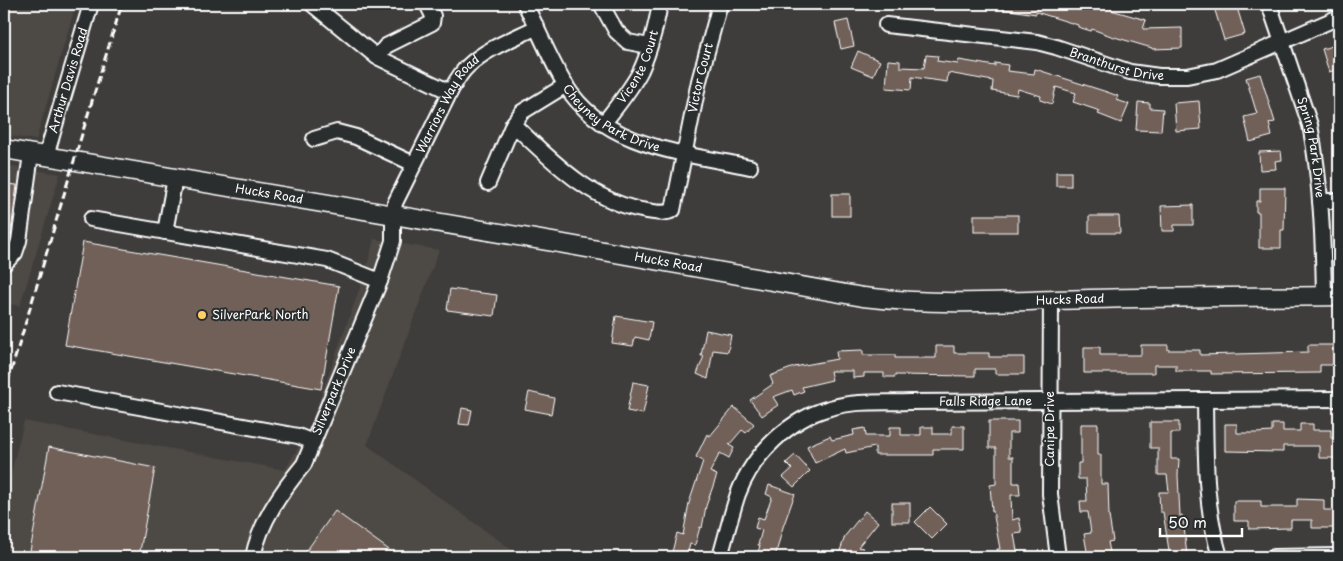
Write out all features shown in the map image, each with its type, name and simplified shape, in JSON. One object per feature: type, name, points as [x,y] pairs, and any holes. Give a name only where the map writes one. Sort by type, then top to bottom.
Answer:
[{"type":"main road","name":"Hucks Road","points":[[4,149],[863,297],[944,303],[1332,296]]},
{"type":"street","name":"Arthur Davis Road","points":[[4,264],[15,253],[19,241],[38,155],[90,4]]},
{"type":"street","points":[[312,4],[377,57],[450,92]]},
{"type":"street","points":[[377,57],[386,46],[432,23],[434,16],[427,4]]},
{"type":"street","name":"Cheyney Park Drive","points":[[525,4],[566,85],[579,103],[603,124],[637,141],[684,154],[750,167]]},
{"type":"street","points":[[601,4],[616,32],[628,42],[649,46]]},
{"type":"street","name":"Vicente Court","points":[[603,124],[635,80],[649,46],[660,4]]},
{"type":"street","name":"Victor Court","points":[[513,124],[552,160],[576,179],[608,200],[630,208],[666,214],[673,210],[699,81],[720,4]]},
{"type":"street","name":"Spring Park Drive","points":[[1269,4],[1310,125],[1332,296]]},
{"type":"street","name":"Branthurst Drive","points":[[886,25],[1037,42],[1130,72],[1173,77],[1217,70],[1339,17]]},
{"type":"street","name":"Warriors Way Road","points":[[393,215],[395,204],[450,92],[469,65],[495,48],[538,27]]},
{"type":"street","points":[[488,183],[513,124],[522,112],[566,85]]},
{"type":"street","points":[[314,139],[337,132],[356,137],[414,164]]},
{"type":"street","points":[[165,232],[175,178]]},
{"type":"street","points":[[1320,201],[1339,201]]},
{"type":"street","name":"Silverpark Drive","points":[[253,557],[261,528],[285,487],[304,464],[380,281],[392,241],[393,215]]},
{"type":"street","points":[[92,219],[327,260],[380,281]]},
{"type":"street","name":"Canipe Drive","points":[[1051,300],[1050,494],[1058,557]]},
{"type":"street","points":[[57,392],[298,436],[313,442]]},
{"type":"street","name":"Falls Ridge Lane","points":[[720,557],[738,494],[751,468],[776,438],[797,422],[831,407],[855,403],[1339,399]]},
{"type":"street","points":[[1205,401],[1206,478],[1210,517],[1220,557]]},
{"type":"street","points":[[1274,557],[1339,556]]},
{"type":"shaded area","points":[[4,4],[76,4],[36,140],[4,135]]},
{"type":"shaded area","points":[[4,165],[60,174],[20,306],[4,303]]},
{"type":"shaded area","name":"SilverPark North","points":[[374,239],[439,250],[367,445],[522,557],[4,557],[4,501],[24,421],[285,470],[308,431],[366,271]]},
{"type":"building","points":[[1003,4],[1102,4],[1112,7],[1111,10],[1146,20],[1143,29],[1182,28],[1182,48],[1152,49],[1092,29],[1091,31],[1078,27],[1078,25],[1036,12],[1036,14],[1003,9]]},
{"type":"building","points":[[1213,4],[1236,4],[1245,34],[1224,40]]},
{"type":"building","points":[[848,20],[854,46],[841,49],[835,23]]},
{"type":"building","points":[[1339,44],[1339,69],[1329,72],[1322,49]]},
{"type":"building","points":[[858,51],[880,61],[873,76],[851,67]]},
{"type":"building","points":[[926,55],[938,56],[937,61],[958,64],[959,60],[995,66],[995,63],[1008,65],[1007,71],[1034,74],[1035,69],[1118,96],[1116,100],[1129,104],[1121,123],[1098,114],[1100,111],[1073,102],[1076,93],[1056,87],[1052,104],[1040,100],[1041,96],[1018,89],[1017,95],[992,91],[993,81],[948,73],[947,82],[912,77],[911,90],[886,88],[888,60],[900,61],[900,67],[924,68]]},
{"type":"building","points":[[1260,74],[1275,122],[1269,123],[1272,136],[1250,142],[1244,117],[1257,114],[1246,78]]},
{"type":"building","points":[[1199,101],[1201,129],[1176,131],[1174,103]]},
{"type":"building","points":[[1138,102],[1150,103],[1150,108],[1163,109],[1161,131],[1136,130]]},
{"type":"building","points":[[1281,151],[1282,160],[1275,161],[1276,169],[1260,170],[1259,152]]},
{"type":"building","points":[[1056,172],[1071,172],[1071,186],[1056,186]]},
{"type":"building","points":[[4,184],[17,185],[10,239],[7,248],[4,248]]},
{"type":"building","points":[[1260,188],[1285,188],[1284,230],[1281,230],[1281,248],[1259,248],[1259,212],[1256,212],[1256,201],[1260,201]]},
{"type":"building","points":[[832,194],[850,194],[850,216],[832,216]]},
{"type":"building","points":[[1193,205],[1193,225],[1174,225],[1174,231],[1162,231],[1161,206]]},
{"type":"building","points":[[974,215],[1018,215],[1018,232],[974,232]]},
{"type":"building","points":[[1089,216],[1119,216],[1120,233],[1089,233]]},
{"type":"building","name":"SilverPark North","points":[[83,242],[339,286],[321,389],[65,345]]},
{"type":"building","points":[[450,289],[497,295],[494,316],[447,310]]},
{"type":"building","points":[[616,316],[652,322],[649,340],[635,337],[633,346],[612,343]]},
{"type":"building","points":[[706,330],[731,335],[728,352],[713,350],[708,379],[697,374],[704,356],[701,356]]},
{"type":"building","points":[[1141,345],[1168,345],[1168,350],[1200,350],[1200,355],[1308,352],[1308,345],[1334,345],[1334,365],[1320,365],[1320,373],[1211,374],[1211,371],[1176,371],[1176,365],[1154,365],[1154,373],[1084,373],[1084,347],[1100,347],[1100,355],[1141,355]]},
{"type":"building","points":[[936,346],[954,346],[954,353],[989,353],[989,357],[1024,357],[1024,374],[995,374],[995,369],[975,369],[975,376],[895,375],[895,377],[884,377],[884,373],[864,373],[864,377],[853,378],[853,371],[830,371],[832,380],[802,387],[804,391],[794,395],[792,390],[773,397],[778,405],[762,416],[750,400],[773,384],[770,376],[794,367],[837,359],[836,351],[863,350],[863,355],[895,355],[895,358],[936,358]]},
{"type":"building","points":[[633,382],[649,385],[643,414],[627,411]]},
{"type":"building","points":[[529,392],[554,398],[551,414],[525,409]]},
{"type":"building","points":[[734,407],[754,424],[746,433],[742,430],[729,445],[734,448],[729,458],[720,453],[710,472],[717,475],[706,506],[702,528],[700,527],[695,545],[690,544],[687,556],[672,552],[677,533],[683,535],[689,503],[703,461],[696,457],[707,434],[710,436]]},
{"type":"building","points":[[462,408],[472,410],[469,425],[459,424]]},
{"type":"building","points":[[989,421],[1018,421],[1018,433],[1009,433],[1009,457],[1013,457],[1013,483],[1019,483],[1020,495],[1011,495],[1012,520],[1019,518],[1022,533],[1014,534],[1018,557],[998,557],[997,549],[1000,549],[992,511],[990,485],[996,484],[996,448],[989,448]]},
{"type":"building","points":[[1150,422],[1179,422],[1179,433],[1171,433],[1171,459],[1179,459],[1180,516],[1183,516],[1187,557],[1170,557],[1163,512],[1160,512],[1159,492],[1169,492],[1167,475],[1158,475],[1158,448],[1150,448]]},
{"type":"building","points":[[1081,424],[1098,424],[1098,455],[1101,455],[1101,484],[1108,484],[1109,516],[1113,541],[1108,542],[1111,557],[1088,557],[1084,534],[1091,533],[1088,512],[1081,512],[1080,501],[1087,501],[1086,479],[1078,479],[1078,463],[1081,463]]},
{"type":"building","points":[[1225,424],[1237,424],[1237,433],[1256,433],[1272,432],[1272,424],[1283,424],[1283,431],[1300,431],[1300,424],[1313,424],[1313,430],[1331,430],[1331,438],[1339,438],[1339,458],[1319,458],[1319,446],[1283,446],[1283,452],[1225,451]]},
{"type":"building","points":[[952,426],[964,426],[964,449],[933,449],[933,455],[875,455],[875,447],[846,453],[845,449],[815,463],[807,446],[830,436],[832,440],[854,435],[853,430],[865,428],[866,436],[890,436],[890,427],[901,427],[901,435],[921,435],[921,427],[933,427],[933,434],[952,434]]},
{"type":"building","points":[[49,447],[155,468],[139,557],[29,557]]},
{"type":"building","points":[[795,455],[810,471],[794,487],[783,477],[792,469],[786,463]]},
{"type":"building","points":[[769,485],[795,494],[775,557],[757,557],[762,530],[755,528],[758,517],[764,519],[772,497],[766,494]]},
{"type":"building","points":[[1297,499],[1324,500],[1324,510],[1339,510],[1339,528],[1312,528],[1312,520],[1291,520],[1291,528],[1249,529],[1249,521],[1234,521],[1234,501],[1261,501],[1261,507],[1297,507]]},
{"type":"building","points":[[892,503],[910,503],[910,522],[892,522]]},
{"type":"building","points":[[930,507],[947,524],[932,539],[915,522]]},
{"type":"building","points":[[335,511],[399,557],[302,557]]},
{"type":"building","points":[[865,511],[878,522],[858,547],[863,548],[861,557],[838,557],[845,536]]},
{"type":"railway","points":[[4,394],[122,4]]},
{"type":"place","name":"SilverPark North","points":[[202,315]]}]
